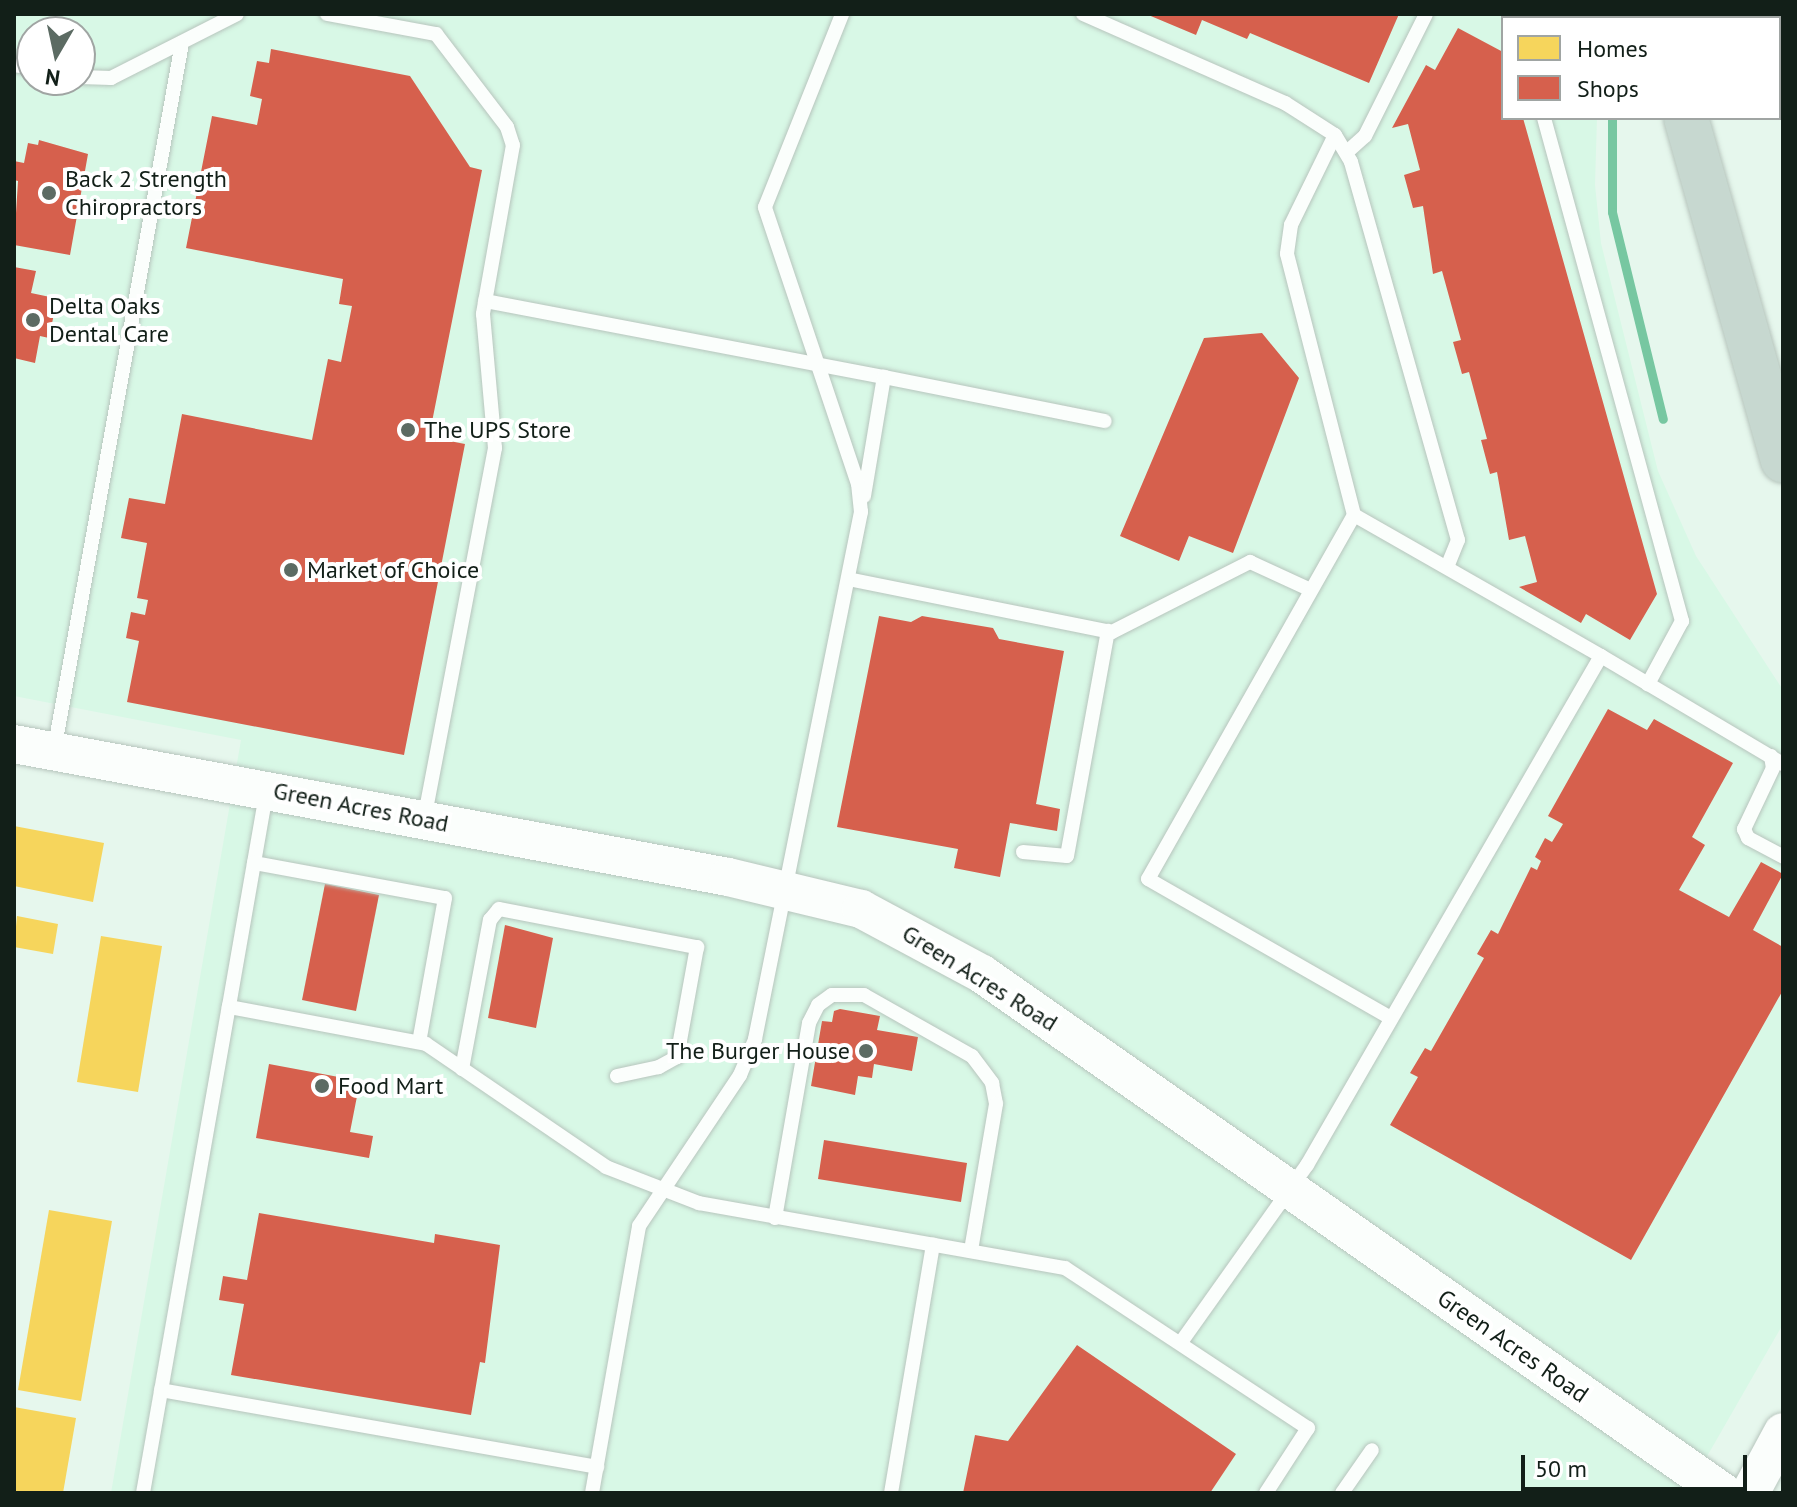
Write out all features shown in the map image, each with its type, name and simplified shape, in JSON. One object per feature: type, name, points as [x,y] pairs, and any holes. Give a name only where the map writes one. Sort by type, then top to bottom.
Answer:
[{"type":"highway","points":[[1688,124],[1783,461]]},
{"type":"street","name":"Green Acres Road","points":[[14,744],[787,889],[861,909],[942,949],[1724,1493]]},
{"type":"street","points":[[1750,1493],[1783,1432]]},
{"type":"lane","points":[[96,78],[111,78],[237,14]]},
{"type":"lane","points":[[327,14],[436,34],[507,127],[512,152],[485,301],[495,448],[424,819]]},
{"type":"lane","points":[[842,14],[765,197],[766,217],[858,484],[861,512]]},
{"type":"lane","points":[[1083,14],[1285,103],[1335,135],[1347,152],[1458,540],[1447,567]]},
{"type":"lane","points":[[1347,152],[1365,136],[1426,14]]},
{"type":"lane","points":[[54,752],[182,43]]},
{"type":"lane","points":[[1545,120],[1682,621],[1648,684]]},
{"type":"lane","points":[[1335,135],[1291,225],[1287,254],[1354,515],[1148,879],[1391,1018]]},
{"type":"lane","points":[[485,301],[1105,421]]},
{"type":"lane","points":[[592,1493],[639,1226],[749,1056],[787,889],[861,512],[884,377]]},
{"type":"lane","points":[[1354,515],[1777,760],[1744,829],[1748,838],[1783,857]]},
{"type":"lane","points":[[848,579],[1108,631],[1123,630],[1250,562],[1311,590]]},
{"type":"lane","points":[[1023,852],[1067,856],[1108,631]]},
{"type":"lane","points":[[1182,1341],[1291,1190],[1601,656]]},
{"type":"lane","points":[[143,1493],[266,790]]},
{"type":"lane","points":[[254,863],[445,898],[419,1042]]},
{"type":"lane","points":[[462,1069],[491,916],[499,909],[697,947],[677,1057],[659,1067],[617,1076]]},
{"type":"lane","points":[[775,1218],[809,1023],[818,1005],[832,995],[864,995],[972,1056],[992,1083],[996,1104],[971,1251]]},
{"type":"lane","points":[[229,1007],[419,1042],[606,1167],[714,1207],[1065,1268],[1182,1341],[1308,1428],[1266,1493]]},
{"type":"lane","points":[[891,1493],[933,1245]]},
{"type":"lane","points":[[161,1390],[597,1467]]},
{"type":"lane","points":[[1342,1493],[1372,1450]]},
{"type":"shaded area","points":[[14,14],[1603,14],[1501,16],[1501,120],[1597,120],[1595,185],[1601,243],[1658,471],[1696,556],[1783,690],[1783,1324],[1686,1493],[111,1493],[241,740],[14,696]]},
{"type":"building: Homes","points":[[14,826],[104,843],[93,902],[14,886]]},
{"type":"building: Homes","points":[[17,916],[58,924],[53,954],[14,947]]},
{"type":"building: Homes","points":[[101,936],[162,946],[138,1092],[77,1082]]},
{"type":"building: Homes","points":[[49,1210],[112,1221],[81,1401],[18,1390]]},
{"type":"building: Homes","points":[[14,1407],[76,1418],[63,1493],[14,1493]]},
{"type":"building: Shops","points":[[1146,14],[1399,14],[1369,83],[1250,33],[1247,39],[1202,20],[1196,35]]},
{"type":"building: Shops","points":[[1458,28],[1501,51],[1501,120],[1524,120],[1657,594],[1630,640],[1586,614],[1581,623],[1519,587],[1537,582],[1525,536],[1509,540],[1497,472],[1490,474],[1481,440],[1487,439],[1469,372],[1462,374],[1453,342],[1461,340],[1442,271],[1433,274],[1423,206],[1413,208],[1404,175],[1420,170],[1408,124],[1392,128],[1426,65],[1435,70]]},
{"type":"building: Shops","points":[[271,49],[410,76],[470,167],[482,170],[429,437],[465,444],[404,755],[127,702],[139,641],[126,638],[131,612],[145,615],[148,600],[137,598],[147,543],[121,538],[129,498],[165,504],[182,414],[312,440],[328,359],[341,362],[352,306],[339,304],[343,279],[186,248],[212,116],[257,125],[262,99],[250,96],[257,61],[269,63]]},
{"type":"building: Shops","name":"Back 2 Strength Chiropractors","points":[[39,140],[88,154],[70,255],[14,245],[18,181],[14,180],[14,161],[24,163],[28,143],[38,145]]},
{"type":"building: Shops","name":"Delta Oaks Dental Care","points":[[14,267],[36,271],[31,293],[50,297],[49,302],[56,304],[49,338],[40,336],[35,363],[14,358]]},
{"type":"building: Shops","points":[[1262,333],[1299,378],[1233,553],[1189,536],[1179,561],[1120,536],[1204,338]]},
{"type":"building: Shops","points":[[879,616],[911,622],[922,616],[993,628],[999,639],[1064,651],[1036,804],[1060,809],[1057,831],[1010,823],[1000,877],[954,868],[958,849],[837,827]]},
{"type":"building: Shops","points":[[1608,709],[1647,730],[1654,719],[1733,763],[1692,837],[1705,845],[1679,890],[1729,917],[1761,862],[1783,874],[1753,930],[1783,947],[1783,990],[1631,1260],[1390,1125],[1418,1077],[1410,1073],[1425,1048],[1431,1051],[1484,958],[1477,954],[1491,930],[1498,934],[1531,867],[1537,870],[1541,861],[1535,857],[1545,838],[1552,842],[1563,824],[1548,816]]},
{"type":"building: Shops","points":[[325,884],[379,895],[356,1011],[302,1000]]},
{"type":"building: Shops","points":[[505,925],[553,938],[536,1028],[488,1018]]},
{"type":"building: Shops","name":"The Burger House","points":[[840,1009],[880,1016],[877,1030],[918,1037],[912,1071],[874,1064],[872,1078],[858,1076],[855,1095],[811,1086],[822,1021],[832,1022],[834,1011]]},
{"type":"building: Shops","points":[[269,1064],[360,1081],[350,1132],[373,1136],[369,1158],[256,1138]]},
{"type":"building: Shops","points":[[824,1140],[967,1163],[961,1202],[818,1179]]},
{"type":"building: Shops","points":[[259,1213],[434,1243],[435,1234],[500,1245],[485,1363],[480,1362],[471,1415],[231,1375],[244,1304],[219,1300],[223,1276],[247,1280]]},
{"type":"building: Shops","points":[[1077,1345],[1236,1454],[1210,1493],[963,1493],[975,1435],[1008,1441]]},
{"type":"waterway","points":[[1612,120],[1612,212],[1663,419]]},
{"type":"place","name":"Back 2 Strength Chiropractors","points":[[49,193]]},
{"type":"place","name":"Delta Oaks Dental Care","points":[[33,320]]},
{"type":"place","name":"The UPS Store","points":[[408,430]]},
{"type":"place","name":"Market of Choice","points":[[291,570]]},
{"type":"place","name":"The Burger House","points":[[866,1051]]},
{"type":"place","name":"Food Mart","points":[[322,1086]]}]
